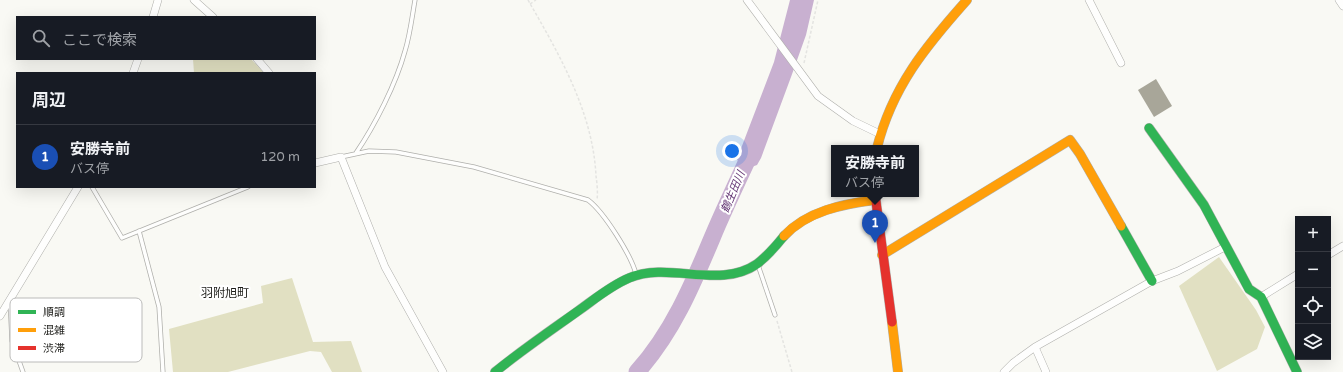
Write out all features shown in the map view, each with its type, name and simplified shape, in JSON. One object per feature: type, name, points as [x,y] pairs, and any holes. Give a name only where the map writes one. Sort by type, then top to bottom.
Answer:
[{"type":"street","points":[[153,16],[158,0]]},
{"type":"street","points":[[194,0],[212,16]]},
{"type":"street","points":[[747,0],[810,86],[825,102],[853,121],[880,134]]},
{"type":"street","points":[[878,145],[888,110],[914,62],[930,41],[967,0]]},
{"type":"street","points":[[1089,0],[1121,62]]},
{"type":"street","points":[[1339,0],[1343,6]]},
{"type":"street","points":[[133,72],[138,60]]},
{"type":"street","points":[[258,60],[268,72]]},
{"type":"street","points":[[1148,128],[1204,205],[1225,247],[1249,289],[1261,297],[1297,372]]},
{"type":"street","points":[[882,255],[1070,140],[1080,154],[1152,281]]},
{"type":"street","points":[[316,163],[341,157],[385,267],[443,372]]},
{"type":"street","points":[[11,298],[77,188]]},
{"type":"street","points":[[495,372],[523,348],[620,282],[636,275],[650,273],[710,276],[731,275],[758,264],[793,228],[806,219],[816,214],[875,197],[898,372]]},
{"type":"street","points":[[1331,253],[1343,246]]},
{"type":"street","points":[[1004,372],[1013,362],[1035,347],[1152,281],[1178,271],[1225,247]]},
{"type":"street","points":[[1261,297],[1295,276]]},
{"type":"street","points":[[0,316],[10,299]]},
{"type":"street","points":[[1035,347],[1046,372]]},
{"type":"lane","points":[[356,153],[368,135],[399,70],[406,50],[415,0]]},
{"type":"lane","points":[[341,157],[369,151],[396,152],[474,167],[583,198],[596,206],[632,262],[636,275]]},
{"type":"lane","points":[[93,188],[122,238],[178,214],[245,188]]},
{"type":"lane","points":[[138,231],[159,307],[163,372]]},
{"type":"lane","points":[[758,264],[775,315]]},
{"type":"lane","points":[[19,362],[23,372]]},
{"type":"path","points":[[528,0],[570,78],[588,126],[595,154],[598,197],[596,206]]},
{"type":"path","points":[[530,4],[536,0]]},
{"type":"path","points":[[801,74],[818,0]]},
{"type":"path","points":[[775,315],[792,372]]},
{"type":"green space","points":[[193,60],[252,60],[263,72],[194,72]]},
{"type":"green space","points":[[1219,257],[1256,310],[1265,327],[1257,349],[1217,371],[1179,286]]},
{"type":"green space","points":[[292,278],[313,342],[351,341],[362,372],[332,372],[321,352],[310,351],[228,372],[173,372],[169,329],[263,303],[261,286]]},
{"type":"shaded area","points":[[790,0],[814,0],[806,35],[761,158],[757,165],[743,170],[737,159],[774,62]]},
{"type":"building","points":[[1156,79],[1172,106],[1154,117],[1138,90]]},
{"type":"waterway","name":"鶴生田川","points":[[637,372],[662,340],[682,305],[752,150]]},
{"type":"traffic: fast","points":[[1149,128],[1204,205],[1249,289],[1261,297],[1297,372]]},
{"type":"traffic: fast","points":[[1121,226],[1152,281]]},
{"type":"traffic: fast","points":[[495,372],[597,297],[622,281],[645,274],[661,272],[727,275],[742,271],[761,261],[784,236]]},
{"type":"traffic: slow","points":[[878,145],[883,126],[901,86],[912,68],[924,51],[967,0]]},
{"type":"traffic: slow","points":[[882,255],[1070,140],[1080,154],[1121,226]]},
{"type":"traffic: slow","points":[[784,236],[803,220],[826,210],[875,200]]},
{"type":"traffic: slow","points":[[892,322],[898,372]]},
{"type":"traffic: jam","points":[[875,197],[892,322]]},
{"type":"place","name":"安勝寺前","points":[[875,243]]},
{"type":"district","name":"羽附旭町","points":[[225,293]]}]
